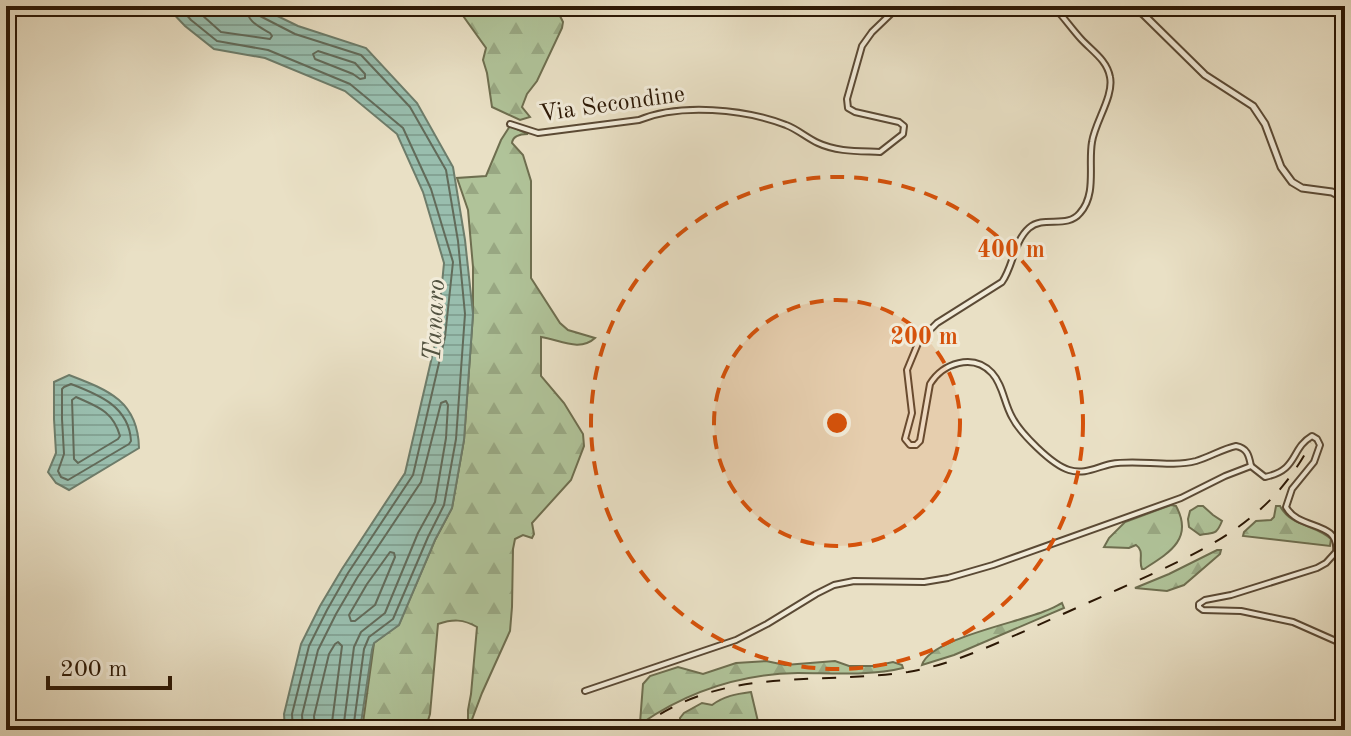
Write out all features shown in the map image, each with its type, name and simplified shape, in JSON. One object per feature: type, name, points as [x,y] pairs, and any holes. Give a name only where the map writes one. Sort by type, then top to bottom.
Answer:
[{"type":"street","name":"Via Secondine","points":[[510,124],[538,133],[639,120],[687,109],[754,117],[787,125],[822,145],[841,150],[880,152],[903,134],[904,126],[899,122],[855,112],[848,108],[847,99],[862,46],[899,6]]},
{"type":"street","points":[[1053,6],[1104,61],[1111,78],[1110,92],[1092,139],[1089,199],[1075,217],[1066,221],[1037,223],[1027,230],[1002,282],[937,323],[919,341],[907,370],[912,413],[905,439],[910,445],[920,441],[930,384],[934,377],[953,364],[969,362],[992,374],[1018,426],[1054,461],[1074,472],[1086,472],[1114,463],[1194,462],[1236,446],[1247,451],[1251,466],[1265,477],[1277,474],[1289,465],[1307,438],[1312,436],[1320,445],[1314,462],[1292,489],[1286,507],[1294,517],[1331,532],[1337,540],[1336,552],[1317,568],[1243,592],[1205,600],[1199,607],[1203,610],[1241,611],[1293,622],[1345,645]]},
{"type":"street","points":[[1132,6],[1205,75],[1253,106],[1265,124],[1281,167],[1292,182],[1302,188],[1332,192],[1345,199]]},
{"type":"street","points":[[585,691],[736,640],[834,585],[854,581],[924,582],[948,578],[1181,498],[1251,466]]},
{"type":"green space","points":[[456,6],[555,6],[563,22],[562,28],[522,107],[530,117],[520,120],[492,107],[483,60],[486,48]]},
{"type":"green space","points":[[510,126],[528,134],[516,137],[512,143],[523,155],[531,181],[531,278],[560,323],[568,330],[595,338],[576,345],[541,337],[541,376],[564,403],[583,434],[584,446],[571,480],[532,523],[532,538],[523,535],[515,539],[510,631],[471,722],[468,724],[468,710],[477,627],[467,622],[453,621],[438,624],[430,714],[425,730],[362,730],[374,643],[399,624],[452,508],[464,440],[473,314],[473,267],[468,210],[457,178],[486,176]]},
{"type":"green space","points":[[1171,505],[1176,506],[1181,518],[1180,536],[1170,551],[1144,569],[1136,545],[1129,548],[1104,547],[1125,522]]},
{"type":"green space","points":[[1203,506],[1222,521],[1216,531],[1200,535],[1189,527],[1190,511]]},
{"type":"green space","points":[[1276,506],[1280,506],[1297,522],[1325,534],[1331,539],[1330,546],[1243,536],[1256,521],[1271,520]]},
{"type":"green space","points":[[1221,550],[1220,554],[1184,585],[1167,591],[1135,588],[1169,574]]},
{"type":"green space","points":[[1062,603],[1064,608],[954,655],[922,665],[928,656],[957,639]]},
{"type":"green space","points":[[766,661],[785,665],[835,661],[849,666],[893,662],[903,668],[864,673],[777,674],[736,681],[697,693],[640,723],[643,684],[650,676],[678,667],[703,674],[736,663]]},
{"type":"green space","points":[[751,692],[760,730],[680,730],[680,718],[684,713],[702,703],[712,705],[730,696]]},
{"type":"water","points":[[166,6],[257,6],[298,26],[366,48],[417,103],[453,167],[473,314],[464,440],[452,508],[399,625],[374,643],[360,730],[285,730],[284,714],[301,644],[320,606],[405,473],[437,335],[444,263],[423,192],[397,134],[345,91],[265,58],[214,49]]},
{"type":"water","points":[[69,375],[108,392],[127,408],[137,432],[139,448],[69,490],[56,483],[48,472],[56,453],[54,382]]},
{"type":"railway","points":[[637,730],[669,709],[701,695],[734,686],[908,672],[952,661],[995,644],[1177,562],[1229,533],[1274,496],[1294,472],[1311,443]]},
{"type":"water label","name":"Tanaro","points":[[433,320]]}]
